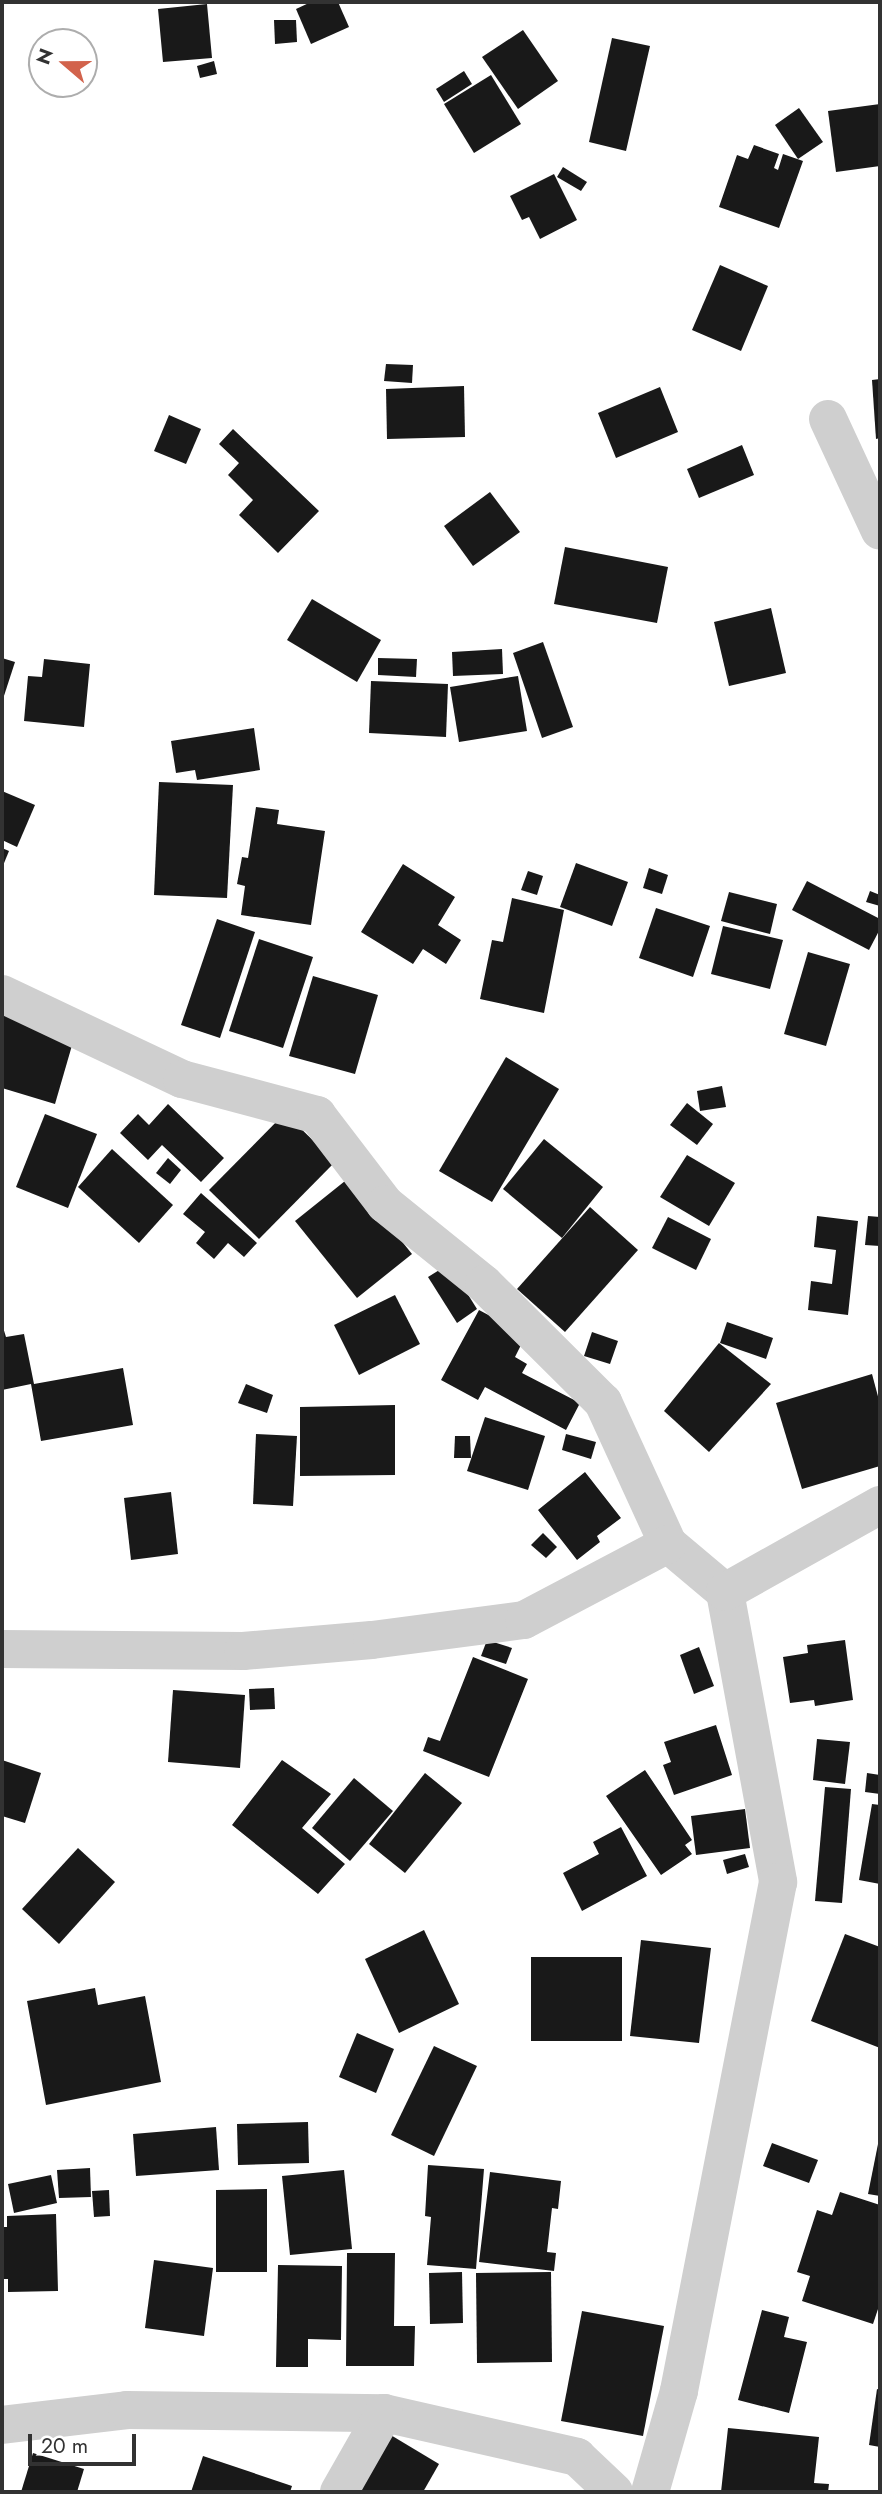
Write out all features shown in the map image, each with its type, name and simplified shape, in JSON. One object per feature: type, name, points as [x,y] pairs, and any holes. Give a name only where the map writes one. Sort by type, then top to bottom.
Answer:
[{"type":"street","points":[[828,418],[880,531]]},
{"type":"street","points":[[2,994],[182,1079],[317,1115],[385,1204],[484,1284],[603,1402],[668,1544],[724,1592],[778,1882],[679,2391],[650,2492]]},
{"type":"street","points":[[724,1592],[880,1505]]},
{"type":"street","points":[[2,1650],[243,1651],[372,1640],[524,1620],[668,1544]]},
{"type":"street","points":[[2,2425],[127,2410],[384,2413],[577,2457],[614,2492]]},
{"type":"street","points":[[339,2492],[384,2413]]},
{"type":"building","points":[[311,2],[338,2],[349,27],[311,44],[296,9]]},
{"type":"building","points":[[207,4],[212,58],[163,62],[158,9]]},
{"type":"building","points":[[274,20],[296,20],[297,42],[275,44]]},
{"type":"building","points":[[523,30],[558,81],[518,109],[482,57]]},
{"type":"building","points":[[612,38],[650,46],[626,151],[589,142]]},
{"type":"building","points":[[214,61],[217,74],[200,78],[197,66]]},
{"type":"building","points":[[464,71],[472,84],[444,102],[436,89]]},
{"type":"building","points":[[491,75],[521,124],[474,153],[444,104]]},
{"type":"building","points":[[880,104],[880,166],[836,172],[828,111]]},
{"type":"building","points":[[799,108],[823,142],[798,159],[775,125]]},
{"type":"building","points":[[754,145],[779,154],[774,168],[778,170],[783,154],[803,161],[779,228],[719,207],[737,155],[748,159]]},
{"type":"building","points":[[563,167],[587,182],[581,191],[557,177]]},
{"type":"building","points":[[554,174],[577,220],[540,239],[529,217],[522,220],[510,196]]},
{"type":"building","points":[[720,265],[768,286],[741,351],[692,330]]},
{"type":"building","points":[[386,364],[413,365],[412,383],[384,381]]},
{"type":"building","points":[[880,379],[880,438],[876,439],[872,380]]},
{"type":"building","points":[[464,386],[465,437],[387,439],[386,389]]},
{"type":"building","points":[[660,387],[678,432],[616,458],[598,413]]},
{"type":"building","points":[[169,415],[201,429],[186,464],[154,451]]},
{"type":"building","points":[[233,429],[319,511],[278,553],[239,515],[253,500],[228,475],[239,463],[219,444]]},
{"type":"building","points":[[742,445],[754,475],[699,498],[687,469]]},
{"type":"building","points":[[490,492],[520,532],[473,566],[444,526]]},
{"type":"building","points":[[565,547],[668,567],[657,623],[554,604]]},
{"type":"building","points":[[312,599],[381,640],[357,682],[287,640]]},
{"type":"building","points":[[771,608],[786,673],[729,686],[714,622]]},
{"type":"building","points":[[543,642],[573,727],[542,738],[513,653]]},
{"type":"building","points":[[502,649],[503,674],[453,676],[452,652]]},
{"type":"building","points":[[2,658],[15,662],[2,702]]},
{"type":"building","points":[[378,658],[417,659],[416,677],[378,675]]},
{"type":"building","points":[[44,659],[90,664],[84,727],[24,721],[28,676],[42,677]]},
{"type":"building","points":[[518,676],[527,731],[459,742],[450,687]]},
{"type":"building","points":[[371,681],[448,684],[446,737],[369,733]]},
{"type":"building","points":[[254,728],[260,770],[197,780],[195,770],[176,773],[171,741]]},
{"type":"building","points":[[159,782],[233,785],[227,898],[154,895]]},
{"type":"building","points":[[2,791],[35,805],[17,847],[2,840]]},
{"type":"building","points":[[256,807],[279,810],[277,824],[325,831],[311,925],[241,915],[245,886],[237,884],[242,857],[248,858]]},
{"type":"building","points":[[2,848],[9,851],[2,868]]},
{"type":"building","points":[[576,863],[628,882],[612,926],[560,907]]},
{"type":"building","points":[[403,864],[455,897],[438,925],[461,940],[446,964],[423,949],[413,964],[361,932]]},
{"type":"building","points":[[649,868],[668,875],[662,894],[643,888]]},
{"type":"building","points":[[528,871],[543,876],[537,895],[521,890]]},
{"type":"building","points":[[807,881],[880,919],[880,929],[869,950],[792,910]]},
{"type":"building","points":[[870,891],[880,895],[880,906],[866,902]]},
{"type":"building","points":[[729,892],[777,904],[770,934],[721,921]]},
{"type":"building","points":[[512,898],[564,910],[544,1013],[480,999],[492,940],[503,942]]},
{"type":"building","points":[[656,908],[710,926],[693,977],[639,958]]},
{"type":"building","points":[[217,919],[255,932],[220,1038],[181,1025]]},
{"type":"building","points":[[723,926],[783,940],[770,989],[711,974]]},
{"type":"building","points":[[259,939],[313,957],[283,1048],[229,1031]]},
{"type":"building","points":[[808,952],[850,964],[826,1046],[784,1034]]},
{"type":"building","points":[[313,976],[378,995],[355,1074],[289,1056]]},
{"type":"building","points":[[2,1014],[75,1035],[55,1104],[2,1088]]},
{"type":"building","points":[[506,1057],[559,1089],[492,1202],[439,1171]]},
{"type":"building","points":[[722,1086],[726,1107],[700,1111],[697,1091]]},
{"type":"building","points":[[687,1103],[713,1124],[697,1145],[670,1125]]},
{"type":"building","points":[[168,1104],[224,1158],[201,1182],[162,1145],[148,1160],[120,1133],[138,1114],[149,1125]]},
{"type":"building","points":[[285,1113],[335,1162],[259,1239],[209,1190]]},
{"type":"building","points":[[45,1114],[97,1134],[68,1208],[16,1187]]},
{"type":"building","points":[[544,1139],[603,1187],[562,1238],[503,1189]]},
{"type":"building","points":[[112,1149],[173,1205],[139,1243],[78,1187]]},
{"type":"building","points":[[687,1155],[735,1183],[709,1226],[660,1197]]},
{"type":"building","points":[[168,1158],[181,1170],[170,1184],[156,1173]]},
{"type":"building","points":[[350,1177],[412,1254],[357,1298],[295,1221]]},
{"type":"building","points":[[201,1193],[257,1243],[244,1257],[228,1243],[214,1259],[196,1243],[205,1232],[183,1214]]},
{"type":"building","points":[[590,1207],[638,1250],[565,1332],[517,1289]]},
{"type":"building","points":[[817,1216],[858,1221],[848,1315],[808,1310],[811,1281],[832,1284],[836,1250],[814,1247]]},
{"type":"building","points":[[868,1216],[880,1217],[880,1246],[865,1245]]},
{"type":"building","points":[[668,1217],[711,1239],[696,1270],[652,1248]]},
{"type":"building","points":[[449,1264],[477,1309],[457,1323],[428,1277]]},
{"type":"building","points":[[395,1295],[420,1344],[359,1375],[334,1325]]},
{"type":"building","points":[[479,1310],[526,1335],[515,1357],[527,1364],[522,1373],[580,1403],[566,1430],[485,1387],[478,1400],[441,1380]]},
{"type":"building","points":[[727,1322],[773,1338],[766,1359],[720,1343]]},
{"type":"building","points":[[2,1324],[6,1337],[24,1334],[34,1384],[123,1368],[133,1425],[41,1441],[31,1384],[2,1390]]},
{"type":"building","points":[[592,1332],[618,1341],[610,1364],[584,1356]]},
{"type":"building","points":[[719,1343],[771,1384],[709,1452],[664,1411]]},
{"type":"building","points":[[872,1374],[880,1404],[880,1466],[802,1489],[776,1403]]},
{"type":"building","points":[[246,1384],[273,1395],[267,1413],[238,1403]]},
{"type":"building","points":[[395,1405],[395,1475],[300,1476],[300,1407]]},
{"type":"building","points":[[485,1417],[545,1436],[528,1490],[467,1471]]},
{"type":"building","points":[[256,1434],[297,1436],[293,1506],[253,1504]]},
{"type":"building","points":[[566,1434],[596,1442],[591,1459],[562,1450]]},
{"type":"building","points":[[455,1436],[470,1436],[471,1458],[454,1458]]},
{"type":"building","points":[[585,1472],[621,1518],[597,1536],[600,1542],[577,1560],[538,1510]]},
{"type":"building","points":[[171,1492],[178,1554],[131,1560],[124,1498]]},
{"type":"building","points":[[543,1533],[557,1547],[546,1558],[531,1545]]},
{"type":"building","points":[[487,1640],[512,1648],[506,1664],[481,1656]]},
{"type":"building","points":[[845,1640],[853,1700],[815,1706],[814,1700],[790,1703],[783,1657],[808,1653],[807,1645]]},
{"type":"building","points":[[699,1647],[714,1686],[694,1694],[680,1655]]},
{"type":"building","points":[[473,1657],[528,1679],[489,1777],[423,1751],[428,1737],[440,1741]]},
{"type":"building","points":[[274,1688],[275,1709],[250,1710],[249,1689]]},
{"type":"building","points":[[173,1690],[245,1695],[240,1768],[168,1762]]},
{"type":"building","points":[[716,1725],[732,1775],[674,1795],[663,1765],[671,1762],[664,1742]]},
{"type":"building","points":[[817,1739],[850,1742],[845,1784],[813,1780]]},
{"type":"building","points":[[2,1760],[41,1773],[25,1823],[2,1816]]},
{"type":"building","points":[[282,1760],[331,1794],[302,1828],[345,1864],[318,1894],[232,1825]]},
{"type":"building","points":[[645,1770],[692,1840],[685,1845],[692,1854],[661,1875],[606,1796]]},
{"type":"building","points":[[425,1773],[462,1803],[405,1873],[369,1844]]},
{"type":"building","points":[[867,1773],[880,1775],[880,1794],[865,1792]]},
{"type":"building","points":[[354,1778],[393,1811],[350,1861],[312,1828]]},
{"type":"building","points":[[825,1787],[851,1789],[842,1903],[815,1901]]},
{"type":"building","points":[[872,1804],[880,1805],[880,1884],[859,1880]]},
{"type":"building","points":[[745,1809],[750,1848],[696,1855],[691,1816]]},
{"type":"building","points":[[621,1827],[647,1876],[582,1911],[563,1873],[599,1854],[593,1842]]},
{"type":"building","points":[[78,1848],[115,1882],[59,1944],[22,1909]]},
{"type":"building","points":[[745,1854],[749,1867],[727,1874],[723,1860]]},
{"type":"building","points":[[424,1930],[459,2004],[399,2033],[365,1959]]},
{"type":"building","points":[[845,1934],[880,1947],[880,2048],[811,2021]]},
{"type":"building","points":[[641,1940],[711,1948],[699,2043],[630,2036]]},
{"type":"building","points":[[531,1957],[622,1957],[622,2041],[531,2041]]},
{"type":"building","points":[[95,1988],[98,2005],[145,1996],[161,2082],[46,2105],[27,2001]]},
{"type":"building","points":[[357,2033],[394,2049],[376,2093],[339,2077]]},
{"type":"building","points":[[434,2046],[477,2066],[434,2156],[391,2135]]},
{"type":"building","points":[[308,2122],[309,2163],[238,2165],[237,2124]]},
{"type":"building","points":[[216,2127],[219,2170],[136,2176],[133,2134]]},
{"type":"building","points":[[880,2139],[880,2196],[868,2194]]},
{"type":"building","points":[[772,2143],[818,2160],[809,2183],[763,2166]]},
{"type":"building","points":[[428,2165],[484,2169],[476,2269],[427,2265],[431,2217],[425,2216]]},
{"type":"building","points":[[90,2168],[91,2197],[59,2198],[57,2170]]},
{"type":"building","points":[[344,2170],[352,2249],[290,2255],[282,2176]]},
{"type":"building","points":[[490,2172],[561,2181],[558,2209],[552,2208],[547,2252],[556,2253],[554,2271],[479,2262]]},
{"type":"building","points":[[51,2175],[57,2203],[14,2213],[8,2184]]},
{"type":"building","points":[[267,2189],[267,2272],[216,2272],[216,2190]]},
{"type":"building","points":[[109,2190],[110,2216],[94,2217],[92,2191]]},
{"type":"building","points":[[840,2192],[880,2205],[880,2303],[873,2324],[802,2301],[810,2276],[797,2272],[817,2210],[832,2215]]},
{"type":"building","points":[[56,2214],[58,2291],[8,2292],[8,2279],[2,2279],[2,2227],[7,2227],[7,2216]]},
{"type":"building","points":[[347,2253],[395,2253],[394,2326],[415,2326],[414,2366],[346,2366]]},
{"type":"building","points":[[154,2260],[213,2268],[204,2336],[145,2328]]},
{"type":"building","points":[[278,2265],[342,2266],[341,2340],[308,2339],[308,2367],[276,2367]]},
{"type":"building","points":[[462,2272],[463,2323],[430,2324],[429,2273]]},
{"type":"building","points":[[551,2272],[552,2362],[477,2363],[476,2273]]},
{"type":"building","points":[[762,2310],[789,2317],[784,2337],[807,2342],[789,2413],[738,2400]]},
{"type":"building","points":[[582,2311],[664,2326],[643,2436],[561,2421]]},
{"type":"building","points":[[877,2389],[880,2390],[880,2447],[869,2445]]},
{"type":"building","points":[[728,2428],[819,2437],[814,2483],[829,2484],[828,2492],[721,2492]]},
{"type":"building","points":[[389,2434],[439,2464],[423,2492],[355,2492]]},
{"type":"building","points":[[33,2453],[84,2469],[77,2492],[21,2492]]},
{"type":"building","points":[[203,2456],[292,2486],[290,2492],[191,2492]]}]
